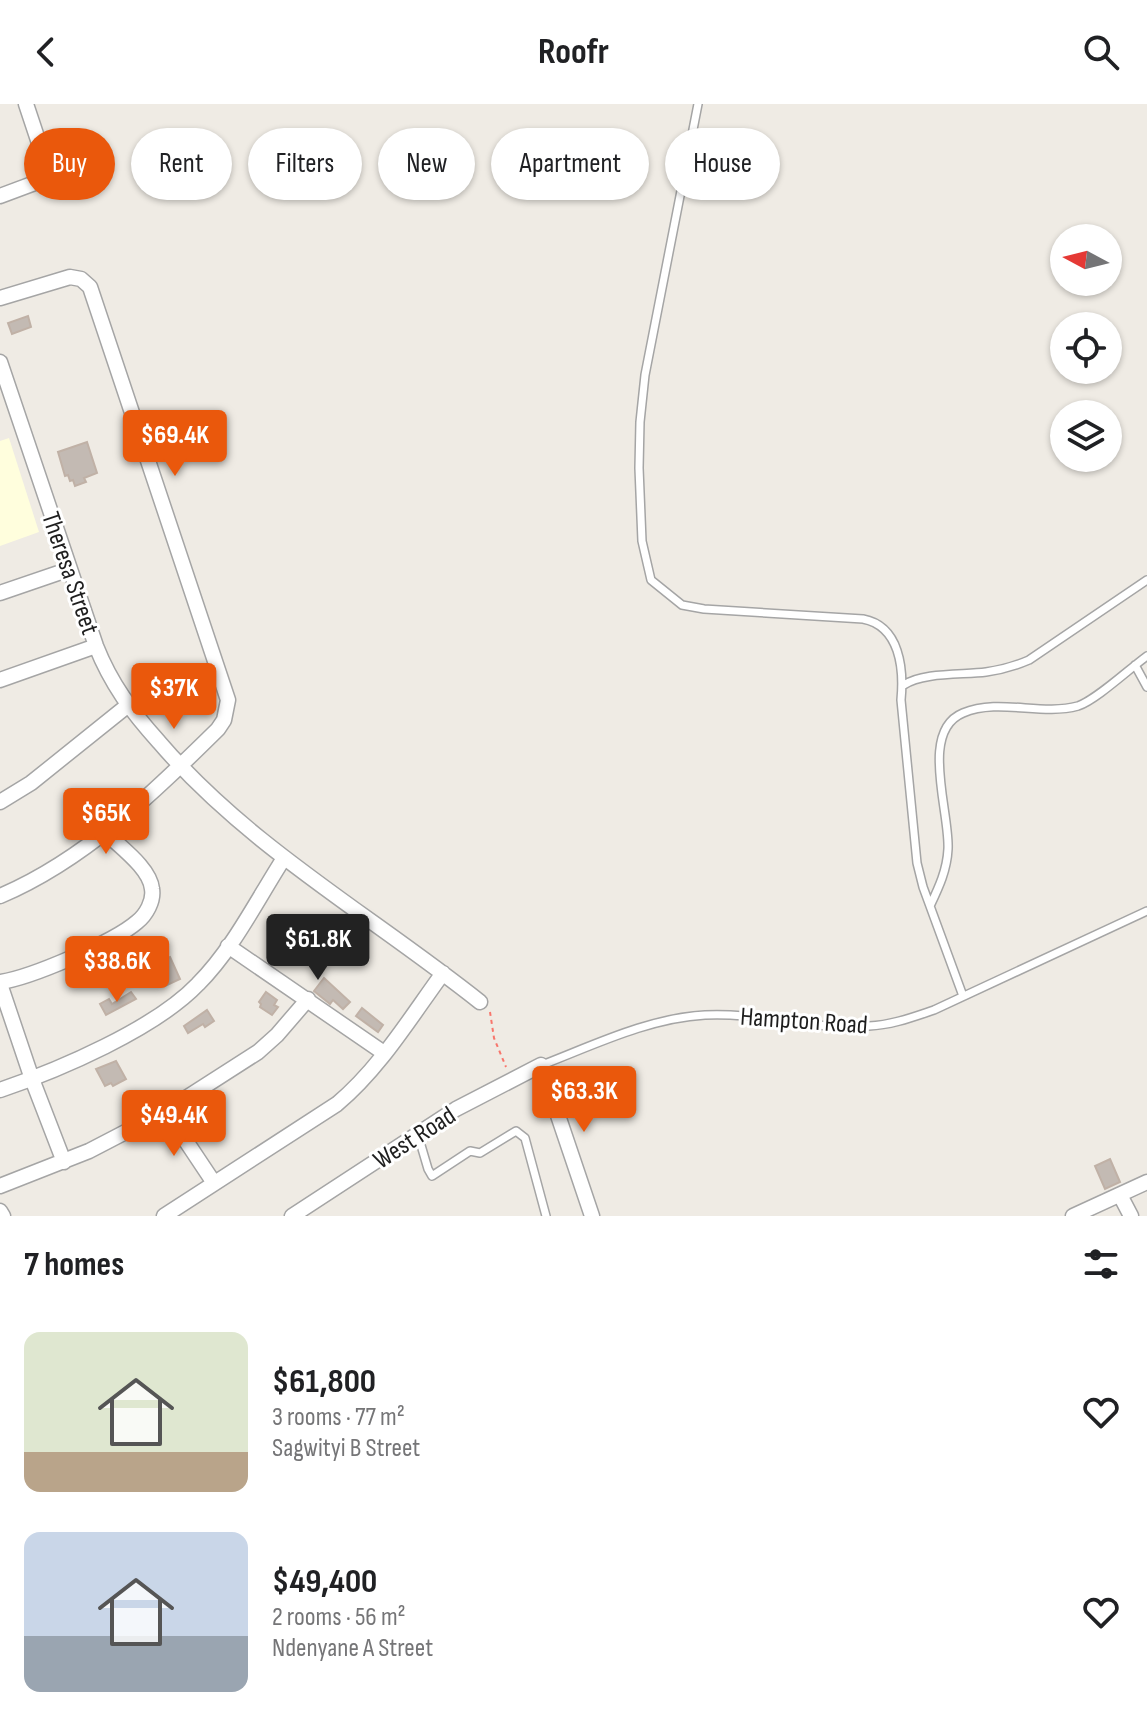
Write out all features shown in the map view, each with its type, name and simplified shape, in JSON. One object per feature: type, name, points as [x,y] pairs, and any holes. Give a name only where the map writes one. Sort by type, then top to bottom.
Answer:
[{"type":"street","points":[[26,104],[34,128]]},
{"type":"street","points":[[0,196],[24,188]]},
{"type":"street","points":[[0,298],[70,277],[86,282],[93,294],[228,700],[224,720],[179,766],[105,832],[54,869],[0,896]]},
{"type":"street","name":"Theresa Street","points":[[0,362],[96,646],[106,671],[127,706],[179,766],[231,816],[480,1002]]},
{"type":"street","points":[[0,593],[70,569]]},
{"type":"street","points":[[0,680],[96,646]]},
{"type":"street","points":[[0,802],[31,783],[127,706]]},
{"type":"street","points":[[64,1162],[0,983],[37,973],[121,933],[142,917],[152,896],[149,879],[105,832]]},
{"type":"street","points":[[0,1090],[106,1045],[161,1013],[198,985],[228,946],[284,858]]},
{"type":"street","points":[[228,946],[384,1053]]},
{"type":"street","points":[[164,1216],[337,1104],[367,1077],[443,973]]},
{"type":"street","points":[[0,1186],[64,1162],[166,1111],[258,1052],[308,999]]},
{"type":"street","points":[[541,1065],[592,1216]]},
{"type":"street","name":"West Road","points":[[292,1216],[418,1135],[514,1077],[541,1065]]},
{"type":"street","points":[[166,1111],[214,1183]]},
{"type":"street","points":[[1073,1216],[1147,1182]]},
{"type":"street","points":[[1120,1195],[1131,1216]]},
{"type":"street","points":[[0,1211],[3,1216]]},
{"type":"lane","points":[[698,104],[650,346],[640,422],[642,541],[651,580],[682,605],[874,621],[890,634],[904,685],[901,700],[917,863],[963,996]]},
{"type":"lane","points":[[904,685],[919,678],[985,672],[1009,668],[1029,660],[1147,580]]},
{"type":"lane","points":[[930,906],[946,864],[947,830],[939,755],[944,730],[951,720],[963,712],[982,708],[1079,706],[1147,656]]},
{"type":"lane","points":[[1135,665],[1147,687]]},
{"type":"lane","name":"Hampton Road","points":[[541,1065],[678,1018],[737,1015],[868,1027],[901,1021],[963,996],[1147,911]]},
{"type":"lane","points":[[418,1135],[432,1176],[470,1151],[480,1153],[516,1131],[521,1132],[546,1216]]},
{"type":"path","points":[[480,1002],[490,1012],[499,1053],[514,1077]]},
{"type":"shaded area","points":[[9,438],[39,532],[0,546],[0,441]]},
{"type":"building","points":[[28,316],[31,327],[12,334],[8,323]]},
{"type":"building","points":[[87,442],[97,473],[75,486],[68,475],[65,476],[58,452]]},
{"type":"building","points":[[170,957],[180,979],[165,986],[155,964]]},
{"type":"building","points":[[324,978],[350,1002],[343,1009],[333,1000],[330,1004],[314,991]]},
{"type":"building","points":[[131,992],[136,999],[106,1015],[100,1004],[109,999],[112,1004]]},
{"type":"building","points":[[266,992],[277,1000],[274,1005],[278,1007],[272,1015],[260,1007],[259,1002]]},
{"type":"building","points":[[362,1008],[383,1025],[378,1032],[356,1016]]},
{"type":"building","points":[[207,1010],[214,1021],[188,1033],[184,1026]]},
{"type":"building","points":[[116,1061],[126,1079],[113,1086],[111,1083],[105,1086],[96,1069]]},
{"type":"building","points":[[1110,1159],[1120,1182],[1105,1189],[1095,1166]]}]
